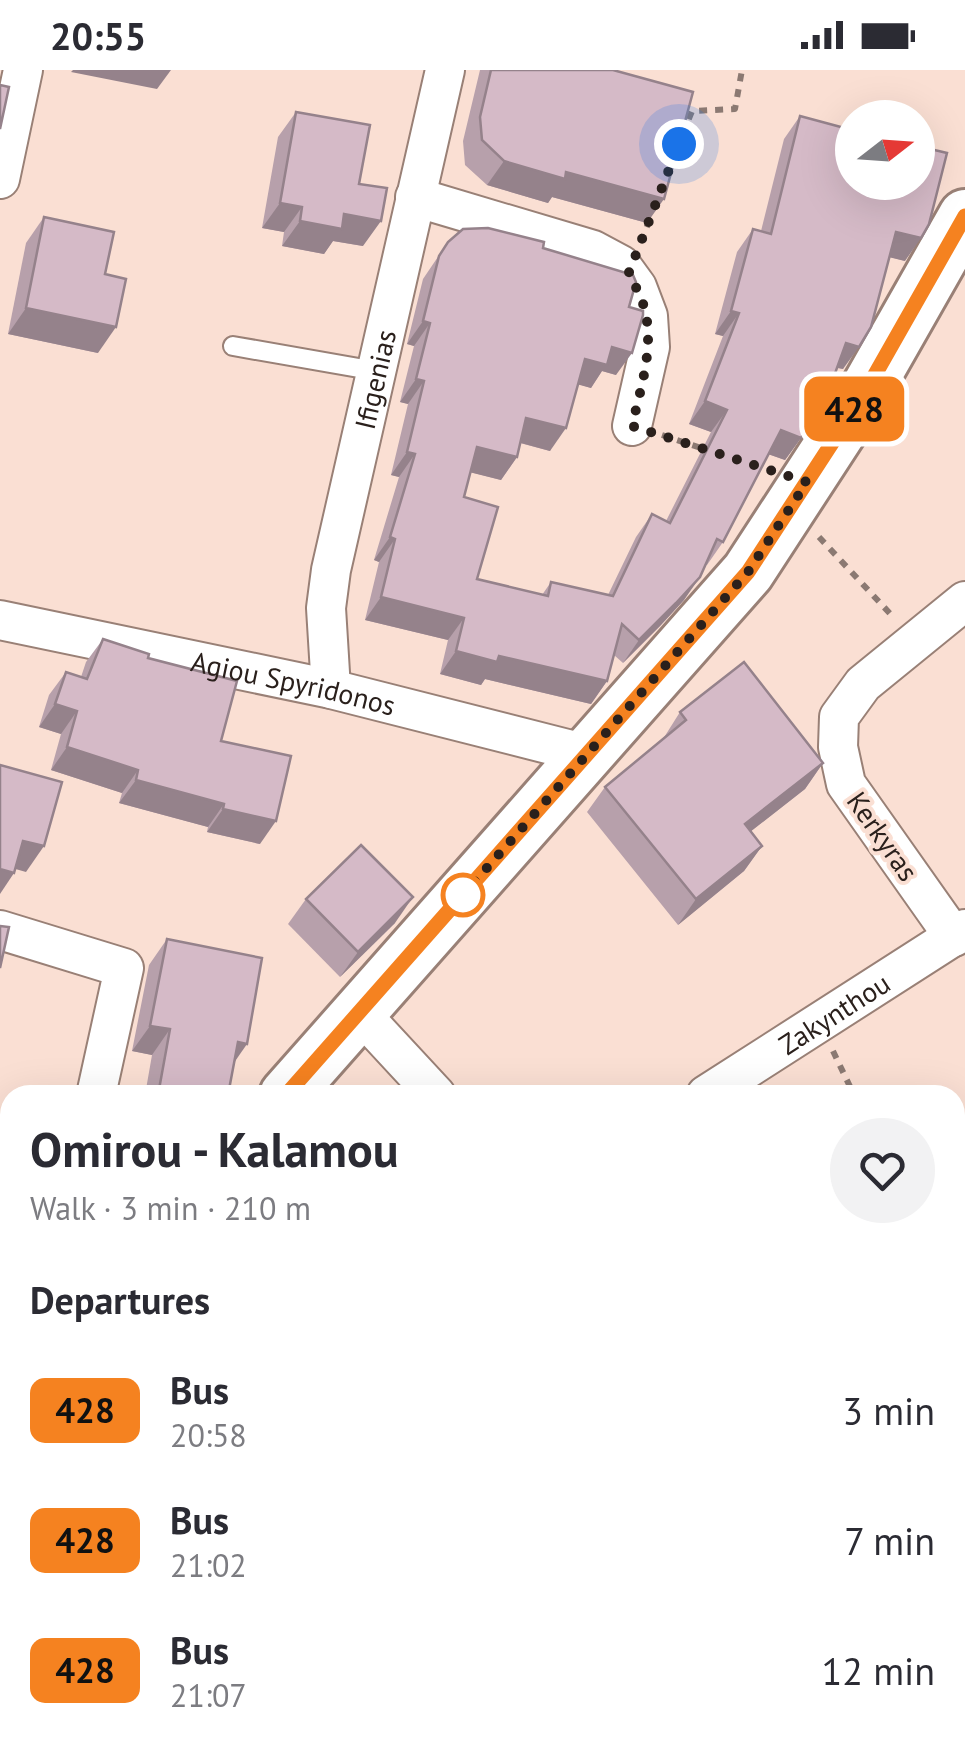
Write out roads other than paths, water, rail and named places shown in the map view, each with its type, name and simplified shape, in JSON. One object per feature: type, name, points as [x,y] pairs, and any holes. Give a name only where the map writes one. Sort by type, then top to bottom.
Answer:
[{"type":"street","points":[[0,179],[23,70]]},
{"type":"street","name":"Ifigenias","points":[[332,689],[328,588],[444,70]]},
{"type":"street","points":[[416,197],[593,250],[620,266],[637,287],[648,316],[650,347],[632,426]]},
{"type":"street","points":[[295,1085],[748,572],[864,394],[965,216]]},
{"type":"street","name":"Kerkyras","points":[[960,933],[846,784],[838,748],[839,717],[863,684],[965,601]]},
{"type":"street","name":"Agiou Spyridonos","points":[[0,620],[332,689],[587,754]]},
{"type":"street","points":[[0,930],[124,968],[98,1085]]},
{"type":"street","name":"Zakynthou","points":[[722,1085],[960,933]]},
{"type":"street","points":[[360,1013],[427,1085]]},
{"type":"lane","points":[[233,346],[376,371]]}]
